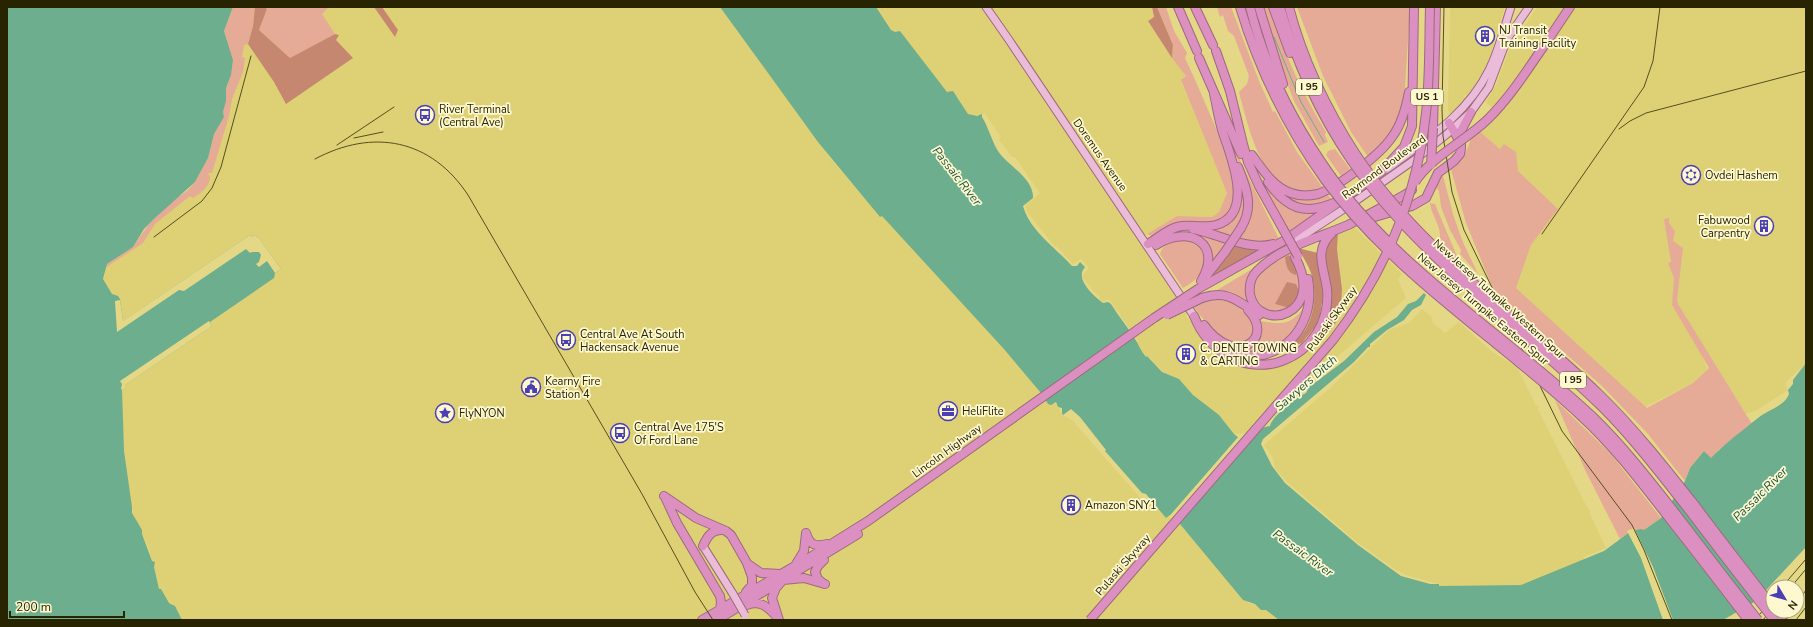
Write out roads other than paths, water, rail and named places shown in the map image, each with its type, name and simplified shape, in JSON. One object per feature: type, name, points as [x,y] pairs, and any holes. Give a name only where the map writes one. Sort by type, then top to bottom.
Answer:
[{"type":"highway","points":[[1178,7],[1214,94],[1255,185],[1305,270],[1309,284],[1310,300],[1305,320],[1295,336],[1280,348],[1264,354],[1245,355],[1224,349],[1207,338]]},
{"type":"highway","points":[[1195,7],[1214,48],[1228,84],[1238,120],[1242,144],[1250,167],[1281,230]]},
{"type":"highway","points":[[1236,7],[1241,23],[1252,44]]},
{"type":"highway","name":"New Jersey Turnpike Eastern Spur","points":[[1240,7],[1252,44],[1269,86],[1303,148],[1328,178],[1393,246],[1568,394],[1612,436],[1652,484],[1758,620]]},
{"type":"highway","name":"New Jersey Turnpike Eastern Spur","points":[[1250,7],[1267,60],[1294,119],[1328,178],[1358,221],[1391,254],[1563,400],[1605,439],[1646,488],[1748,620]]},
{"type":"highway","points":[[1259,7],[1294,119]]},
{"type":"highway","points":[[1273,7],[1283,36],[1305,88],[1319,106]]},
{"type":"highway","name":"New Jersey Turnpike Western Spur","points":[[1280,7],[1298,59],[1319,106],[1384,204],[1417,241],[1583,389],[1624,431],[1660,473],[1774,620]]},
{"type":"highway","name":"New Jersey Turnpike Western Spur","points":[[1289,7],[1297,33],[1323,98],[1354,158],[1388,198],[1429,242],[1586,382],[1626,421],[1665,467],[1765,597]]},
{"type":"highway","points":[[1294,7],[1297,33]]},
{"type":"highway","points":[[1252,155],[1268,176],[1279,187],[1291,193],[1307,195],[1321,193],[1375,156],[1395,133],[1406,107],[1410,86],[1414,7]]},
{"type":"highway","name":"Pulaski Skyway","points":[[1085,620],[1326,340],[1350,308],[1372,272],[1397,216],[1414,157],[1422,90],[1425,7]]},
{"type":"highway","name":"Pulaski Skyway","points":[[1090,620],[1341,330],[1365,295],[1385,258],[1401,221],[1412,188],[1426,113],[1430,7]]},
{"type":"highway","points":[[1296,256],[1304,280],[1304,290],[1301,299],[1295,308],[1284,314],[1271,315],[1265,313],[1256,306],[1251,296],[1251,283],[1256,272],[1288,250],[1350,224],[1401,197],[1423,179],[1431,165],[1436,7]]},
{"type":"highway","points":[[1298,239],[1412,188],[1429,166],[1471,133],[1495,111],[1513,90],[1570,7]]},
{"type":"highway","points":[[1380,173],[1401,151],[1411,130],[1413,108],[1413,26]]},
{"type":"highway","points":[[1199,290],[1225,252],[1248,213],[1248,197],[1244,180],[1223,132],[1214,94]]},
{"type":"highway","points":[[1350,224],[1401,210],[1422,201],[1430,192],[1438,173],[1459,156],[1461,147],[1461,131],[1471,112]]},
{"type":"highway","points":[[1238,120],[1259,169],[1272,188],[1283,200],[1294,207],[1304,209],[1318,208],[1335,203],[1352,194]]},
{"type":"highway","points":[[1451,126],[1461,147]]},
{"type":"highway","points":[[1149,247],[1172,229],[1180,226],[1215,225],[1223,222],[1231,214],[1236,202],[1238,186],[1228,145]]},
{"type":"highway","name":"Raymond Boulevard","points":[[1199,290],[1285,240],[1380,173]]},
{"type":"highway","points":[[1172,229],[1194,229],[1259,246],[1285,240]]},
{"type":"highway","points":[[1194,316],[1198,325],[1216,348],[1242,363],[1254,365],[1278,362],[1293,356],[1304,348],[1318,332],[1325,315],[1327,293],[1321,253],[1324,242],[1335,230]]},
{"type":"highway","points":[[1149,247],[1166,239],[1177,236],[1189,236],[1197,239],[1207,249],[1209,258],[1207,271],[1199,290]]},
{"type":"highway","name":"Raymond Boulevard","points":[[1199,290],[1298,239]]},
{"type":"highway","points":[[1199,290],[1231,297],[1266,318],[1282,319],[1292,315],[1300,308],[1306,299],[1309,284]]},
{"type":"highway","name":"Lincoln Highway","points":[[702,620],[721,617],[838,543],[1167,315],[1199,290]]},
{"type":"highway","name":"Lincoln Highway","points":[[899,502],[1154,318],[1199,290]]},
{"type":"highway","points":[[1194,316],[1210,333],[1222,342],[1234,348],[1242,348],[1251,343],[1255,338],[1257,325],[1251,314],[1238,301]]},
{"type":"highway","points":[[721,617],[720,596],[677,523],[664,496],[696,518],[731,535],[747,563],[753,581],[750,588],[741,598]]},
{"type":"highway","points":[[703,546],[711,533],[716,530],[722,530]]},
{"type":"highway","points":[[794,567],[803,553],[806,533],[809,541],[814,546],[838,543]]},
{"type":"highway","points":[[747,563],[761,573],[782,577],[804,578],[825,584],[817,577],[816,569],[838,543]]},
{"type":"highway","name":"Lincoln Highway","points":[[721,617],[741,598],[782,577],[794,567],[838,543]]},
{"type":"highway","points":[[778,619],[772,598],[774,591],[782,577]]},
{"type":"highway","points":[[735,609],[753,603],[758,603],[767,607],[778,619]]},
{"type":"main road","name":"Doremus Avenue","points":[[986,7],[1149,247],[1194,316]]},
{"type":"main road","name":"Raymond Boulevard","points":[[1298,239],[1368,193],[1420,156],[1451,126],[1482,83],[1498,47],[1511,7]]},
{"type":"main road","name":"Raymond Boulevard","points":[[1380,173],[1471,112],[1489,87],[1508,39],[1529,7]]},
{"type":"main road","points":[[703,546],[747,618]]},
{"type":"water","points":[[7,7],[233,7],[224,31],[233,60],[231,75],[226,88],[226,101],[223,112],[224,117],[214,134],[208,158],[195,182],[144,229],[133,247],[107,264],[103,279],[112,294],[118,296],[120,299],[123,321],[250,235],[252,237],[254,235],[259,238],[281,269],[275,273],[274,278],[210,322],[212,326],[125,385],[125,388],[122,390],[124,451],[132,513],[142,530],[142,534],[152,561],[155,562],[154,567],[159,589],[161,589],[169,603],[175,606],[182,620],[7,620]]},
{"type":"water","name":"Passaic River","points":[[720,7],[876,7],[891,30],[895,32],[900,31],[947,92],[953,91],[968,114],[977,116],[982,114],[982,117],[1000,154],[1030,185],[1033,198],[1023,206],[1026,215],[1037,231],[1072,266],[1077,266],[1080,262],[1085,267],[1082,272],[1082,277],[1086,287],[1103,303],[1108,302],[1111,304],[1146,357],[1147,356],[1162,372],[1179,379],[1193,395],[1219,415],[1234,434],[1243,441],[1265,427],[1270,426],[1280,412],[1306,393],[1308,385],[1312,385],[1344,361],[1374,332],[1397,317],[1408,304],[1416,301],[1424,293],[1426,295],[1421,305],[1412,310],[1404,320],[1387,330],[1370,344],[1370,347],[1368,347],[1354,362],[1263,439],[1261,444],[1272,466],[1285,483],[1358,545],[1401,576],[1430,584],[1439,584],[1439,586],[1521,585],[1604,551],[1631,531],[1641,529],[1644,530],[1661,518],[1685,481],[1690,468],[1704,451],[1711,458],[1758,418],[1784,402],[1789,394],[1788,390],[1793,384],[1793,380],[1806,363],[1806,547],[1776,579],[1765,579],[1765,591],[1756,601],[1723,620],[1279,620],[1266,610],[1261,610],[1255,604],[1243,600],[1180,524],[1170,515],[1166,518],[1146,494],[1142,493],[1105,451],[1106,450],[1080,417],[1071,409],[1063,415],[1062,408],[1058,407],[1056,402],[1051,405],[1048,404],[1041,393],[1003,348],[882,216],[880,217],[818,142]]},
{"type":"waterway","points":[[1274,37],[1301,102],[1324,142]]},
{"type":"railway","points":[[1444,7],[1442,109],[1443,136],[1452,192],[1464,230],[1562,431],[1632,525],[1644,550],[1672,620]]},
{"type":"railway","points":[[1542,234],[1644,87],[1653,61],[1660,7]]},
{"type":"railway","points":[[154,237],[202,201],[212,188],[221,167],[251,56]]},
{"type":"railway","points":[[1619,129],[1630,121],[1646,113],[1806,71]]},
{"type":"railway","points":[[337,145],[394,107]]},
{"type":"railway","points":[[354,138],[383,132]]},
{"type":"railway","points":[[315,159],[337,149],[358,144],[379,142],[399,144],[419,151],[437,161],[453,176],[468,195],[642,494],[695,592],[713,620]]},
{"type":"railway","points":[[1789,579],[1806,559]]},
{"type":"railway","points":[[1798,579],[1806,569]]},
{"type":"railway","points":[[1796,620],[1806,607]]},
{"type":"railway","points":[[1755,620],[1765,608]]},
{"type":"place","name":"NJ Transit Training Facility","points":[[1485,36]]},
{"type":"place","name":"River Terminal (Central Ave)","points":[[425,115]]},
{"type":"place","name":"Ovdei Hashem","points":[[1691,175]]},
{"type":"place","name":"Fabuwood Carpentry","points":[[1764,226]]},
{"type":"place","name":"Central Ave At South Hackensack Avenue","points":[[566,340]]},
{"type":"place","name":"C. DENTE TOWING & CARTING","points":[[1186,354]]},
{"type":"place","name":"Kearny Fire Station 4","points":[[531,387]]},
{"type":"place","name":"HeliFlite","points":[[948,411]]},
{"type":"place","name":"FlyNYON","points":[[445,413]]},
{"type":"place","name":"Central Ave 175'S Of Ford Lane","points":[[620,433]]},
{"type":"place","name":"Amazon SNY1","points":[[1071,505]]},
{"type":"water label","name":"Sawyers Ditch","points":[[1306,383]]}]
